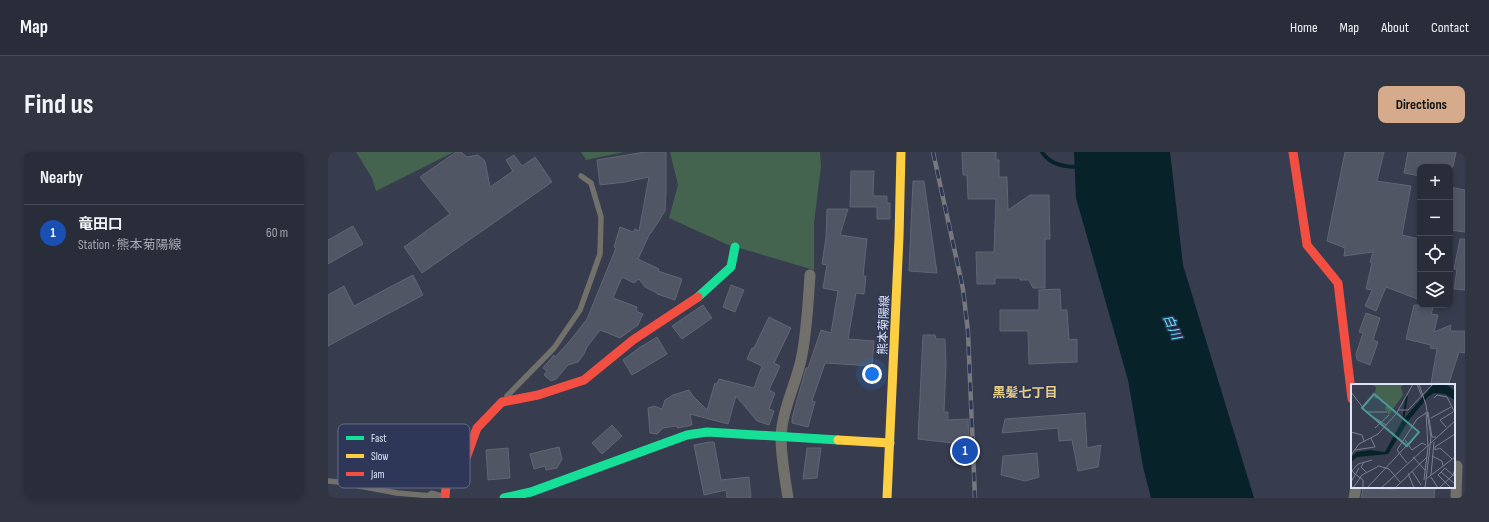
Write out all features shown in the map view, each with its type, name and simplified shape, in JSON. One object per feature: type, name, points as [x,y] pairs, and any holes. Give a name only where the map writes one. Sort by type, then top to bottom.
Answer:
[{"type":"street","name":"熊本菊陽線","points":[[887,498],[900,237],[901,152]]},
{"type":"street","points":[[1294,152],[1307,245],[1338,283],[1351,392]]},
{"type":"street","points":[[470,447],[477,428],[502,402],[538,395],[584,380],[633,340],[700,296],[731,267],[736,247]]},
{"type":"street","points":[[788,498],[784,474],[781,436],[788,397],[802,354],[807,320],[810,275]]},
{"type":"street","points":[[504,498],[531,492],[687,435],[708,432],[890,443]]},
{"type":"street","points":[[1456,498],[1459,466]]},
{"type":"street","points":[[445,498],[446,488]]},
{"type":"street","points":[[1354,498],[1356,488]]},
{"type":"lane","points":[[502,402],[554,348],[580,310],[600,254],[601,217],[591,183],[581,176]]},
{"type":"lane","points":[[328,481],[338,482]]},
{"type":"lane","points":[[370,488],[397,493],[436,497]]},
{"type":"green space","points":[[356,152],[454,152],[376,191],[372,178]]},
{"type":"green space","points":[[581,152],[624,152],[586,160]]},
{"type":"green space","points":[[670,152],[820,152],[821,166],[814,223],[814,270],[726,244],[669,218],[678,185]]},
{"type":"water","name":"白川","points":[[1074,152],[1170,152],[1183,265],[1254,498],[1151,498],[1143,467],[1128,380],[1076,198]]},
{"type":"building","points":[[456,152],[461,152],[467,157],[478,155],[485,161],[490,187],[513,171],[506,160],[514,155],[522,166],[535,157],[552,182],[422,273],[404,247],[450,214],[420,177]]},
{"type":"building","points":[[645,152],[666,152],[665,211],[650,233],[638,259],[659,269],[658,271],[682,279],[675,300],[657,294],[645,287],[639,279],[634,283],[622,277],[613,298],[637,307],[636,311],[643,314],[638,325],[620,338],[600,330],[578,362],[568,365],[556,379],[551,381],[544,375],[547,371],[543,368],[554,355],[555,357],[569,342],[587,319],[616,248],[614,247],[620,227],[633,232],[635,229],[639,231],[649,177],[600,185],[597,160]]},
{"type":"building","points":[[962,152],[996,152],[996,160],[999,160],[999,177],[1007,177],[1008,210],[1030,195],[1049,195],[1050,239],[1045,239],[1045,288],[1033,288],[1029,280],[1020,280],[1020,278],[995,278],[995,284],[977,284],[976,252],[994,252],[996,199],[968,199],[967,175],[963,175]]},
{"type":"building","points":[[1345,152],[1384,152],[1377,181],[1411,186],[1402,235],[1417,238],[1417,299],[1386,287],[1376,311],[1365,306],[1372,290],[1366,289],[1373,252],[1344,256],[1345,248],[1327,241]]},
{"type":"building","points":[[1408,152],[1456,152],[1453,167],[1453,164],[1417,164],[1417,175],[1404,173]]},
{"type":"building","points":[[851,171],[874,171],[873,196],[887,196],[887,203],[890,203],[890,219],[877,219],[877,207],[850,207]]},
{"type":"building","points":[[913,181],[924,181],[937,273],[909,271]]},
{"type":"building","points":[[1453,188],[1465,190],[1465,232],[1453,230]]},
{"type":"building","points":[[827,209],[848,209],[840,235],[867,239],[863,276],[866,276],[864,294],[856,293],[848,339],[874,341],[872,366],[825,363],[812,401],[815,402],[808,427],[792,423],[792,418],[806,368],[808,368],[821,330],[831,333],[838,291],[823,288],[827,265],[822,264],[826,237]]},
{"type":"building","points":[[353,226],[363,244],[328,264],[328,240]]},
{"type":"building","points":[[1460,239],[1465,239],[1465,290],[1454,289],[1457,269],[1454,269]]},
{"type":"building","points":[[413,275],[423,295],[328,346],[328,295],[344,286],[354,306]]},
{"type":"building","points":[[731,285],[744,290],[735,312],[723,307]]},
{"type":"building","points":[[1060,289],[1061,310],[1067,310],[1069,340],[1077,339],[1077,362],[1029,364],[1028,331],[1000,331],[1000,310],[1039,310],[1039,290]]},
{"type":"building","points":[[703,305],[712,318],[682,339],[672,326]]},
{"type":"building","points":[[1414,305],[1417,305],[1417,308],[1433,308],[1431,314],[1438,315],[1434,332],[1451,325],[1450,331],[1465,331],[1465,353],[1459,352],[1449,383],[1431,383],[1437,349],[1430,348],[1431,345],[1406,339]]},
{"type":"building","points":[[1366,313],[1380,318],[1373,340],[1378,342],[1370,365],[1357,360],[1356,354],[1363,333],[1359,332]]},
{"type":"building","points":[[769,317],[791,328],[774,363],[780,366],[769,390],[775,393],[769,409],[774,411],[769,425],[757,421],[736,396],[728,424],[690,414],[692,425],[678,428],[676,426],[663,428],[657,434],[650,433],[648,408],[654,406],[662,409],[665,400],[673,395],[689,390],[707,410],[715,383],[717,384],[719,379],[754,388],[762,366],[747,359]]},
{"type":"building","points":[[923,335],[935,335],[936,339],[945,339],[946,365],[944,412],[948,412],[948,420],[968,419],[969,445],[918,439]]},
{"type":"building","points":[[657,337],[667,354],[632,375],[623,360]]},
{"type":"building","points":[[1085,413],[1087,448],[1101,445],[1098,467],[1078,471],[1072,440],[1059,441],[1058,428],[1002,433],[1005,419]]},
{"type":"building","points":[[612,425],[622,436],[602,454],[592,443]]},
{"type":"building","points":[[714,442],[721,480],[749,477],[751,498],[727,498],[726,490],[704,495],[694,445]]},
{"type":"building","points":[[559,447],[562,459],[557,468],[546,470],[545,466],[534,469],[530,454]]},
{"type":"building","points":[[508,448],[510,478],[488,480],[486,450]]},
{"type":"building","points":[[807,448],[821,448],[817,478],[803,479]]},
{"type":"building","points":[[1037,453],[1039,477],[1025,481],[1001,475],[1003,456]]},
{"type":"building","points":[[1363,488],[1396,490],[1397,488],[1435,488],[1434,498],[1361,498]]},
{"type":"waterway","points":[[1042,152],[1049,160],[1058,164],[1079,167]]},
{"type":"railway","points":[[933,152],[963,289],[968,332],[975,498]]},
{"type":"traffic: fast","points":[[698,297],[731,267],[735,247]]},
{"type":"traffic: fast","points":[[504,498],[531,492],[687,435],[707,432],[838,440]]},
{"type":"traffic: slow","points":[[887,498],[899,237],[901,152]]},
{"type":"traffic: slow","points":[[838,440],[890,443]]},
{"type":"traffic: jam","points":[[1293,152],[1307,245],[1338,283],[1351,391]]},
{"type":"traffic: jam","points":[[470,447],[477,428],[502,402],[538,395],[584,380],[633,340],[698,297]]},
{"type":"traffic: jam","points":[[445,498],[446,488]]},
{"type":"place","name":"竜田口","points":[[965,451]]},
{"type":"district","name":"黒髪七丁目","points":[[1025,393]]}]
